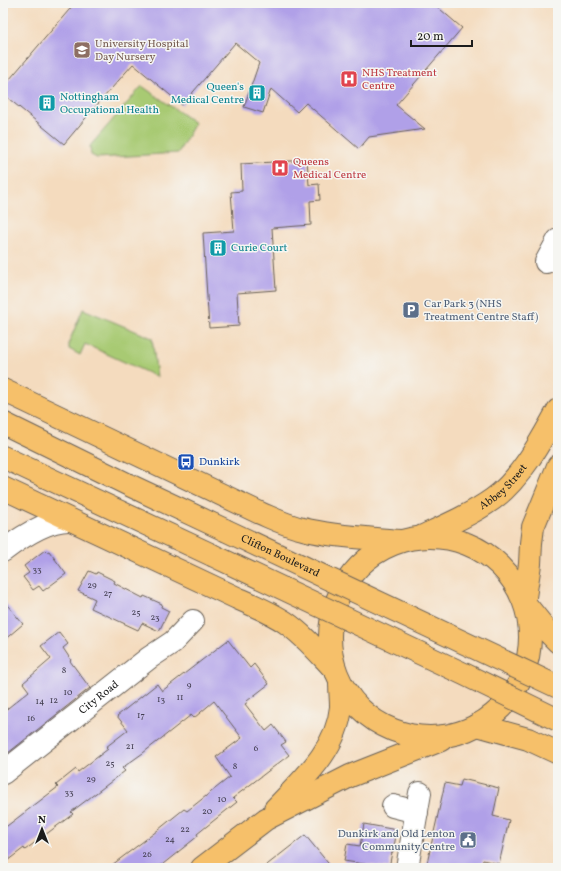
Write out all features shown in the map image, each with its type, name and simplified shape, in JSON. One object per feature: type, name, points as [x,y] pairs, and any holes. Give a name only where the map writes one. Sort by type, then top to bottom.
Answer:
[{"type":"main road","points":[[3,390],[252,510],[278,521],[301,529],[319,533],[400,541]]},
{"type":"main road","name":"Abbey Street","points":[[422,537],[470,513],[494,498],[509,485],[530,457],[558,410]]},
{"type":"main road","name":"Clifton Boulevard","points":[[3,423],[127,484],[558,687]]},
{"type":"main road","points":[[3,457],[464,674],[558,720]]},
{"type":"main road","points":[[202,868],[266,819],[350,776],[465,732],[495,711],[510,692],[521,673],[529,627],[526,601],[533,527],[558,466]]},
{"type":"main road","points":[[3,488],[265,611],[285,622],[302,636],[337,676],[344,689],[360,709],[379,724],[402,734],[427,738],[452,736]]},
{"type":"main road","points":[[266,819],[320,759],[338,724],[341,707],[337,676],[330,651],[330,630],[335,606],[345,584],[360,566],[378,551],[400,541],[422,537],[442,538],[463,542],[480,550],[496,561],[510,575],[548,632],[558,642]]},
{"type":"main road","points":[[477,725],[528,739],[558,753]]},
{"type":"street","points":[[546,262],[558,240]]},
{"type":"street","points":[[3,551],[20,539],[54,522],[69,520]]},
{"type":"street","name":"City Road","points":[[3,773],[149,658],[173,642],[193,621]]},
{"type":"street","points":[[393,806],[419,803],[408,868]]},
{"type":"green space","points":[[142,86],[195,123],[178,153],[97,158],[91,155],[90,146]]},
{"type":"green space","points":[[83,309],[152,338],[157,377],[85,344],[80,355],[69,349],[69,342]]},
{"type":"building","points":[[75,3],[433,3],[462,28],[396,105],[425,129],[369,137],[359,149],[306,103],[297,112],[271,89],[263,113],[244,107],[259,63],[235,43],[182,105],[133,64],[64,144],[3,94],[3,87]]},
{"type":"building","name":"Curie Court","points":[[307,160],[309,185],[319,184],[320,200],[310,201],[311,225],[272,228],[276,290],[237,293],[239,326],[209,328],[203,233],[234,231],[231,192],[242,191],[241,164]]},
{"type":"building","points":[[45,550],[47,552],[49,551],[66,574],[43,591],[39,586],[33,590],[23,577],[29,573],[24,566]]},
{"type":"building","points":[[89,571],[96,574],[97,572],[115,581],[114,583],[143,598],[144,596],[162,604],[161,607],[169,611],[159,631],[142,623],[138,630],[91,608],[95,599],[78,591]]},
{"type":"building","points":[[3,600],[23,624],[3,641]]},
{"type":"building","points":[[59,632],[68,644],[63,648],[71,660],[70,661],[90,688],[3,757],[3,712],[29,691],[23,683],[51,659],[41,646]]},
{"type":"building","points":[[228,640],[250,668],[254,664],[269,684],[245,704],[266,731],[273,725],[286,742],[281,745],[289,755],[233,798],[237,802],[158,868],[108,868],[184,809],[187,811],[230,777],[216,757],[242,738],[214,701],[194,718],[191,715],[122,768],[125,771],[71,812],[73,814],[25,850],[24,848],[3,864],[3,829],[58,787],[56,785],[76,769],[78,772],[108,749],[106,747],[128,730],[117,716],[157,684],[162,691]]},
{"type":"building","name":"Dunkirk and Old Lenton Community Centre","points":[[462,779],[499,788],[493,816],[509,820],[499,864],[483,860],[481,868],[426,868],[445,783],[460,786]]},
{"type":"building","points":[[364,824],[397,830],[389,868],[344,861],[347,844],[360,846]]},
{"type":"building","points":[[305,835],[332,868],[263,868]]},
{"type":"place","name":"University Hospital Day Nursery","points":[[82,50]]},
{"type":"place","name":"NHS Treatment Centre","points":[[349,79]]},
{"type":"place","name":"Queen's Medical Centre","points":[[257,93]]},
{"type":"place","name":"Nottingham Occupational Health","points":[[47,103]]},
{"type":"place","name":"Queens Medical Centre","points":[[280,168]]},
{"type":"place","name":"Curie Court","points":[[218,248]]},
{"type":"place","name":"Car Park 3 (NHS Treatment Centre Staff)","points":[[411,310]]},
{"type":"place","name":"Dunkirk","points":[[186,462]]},
{"type":"place","name":"Dunkirk and Old Lenton Community Centre","points":[[468,840]]}]
